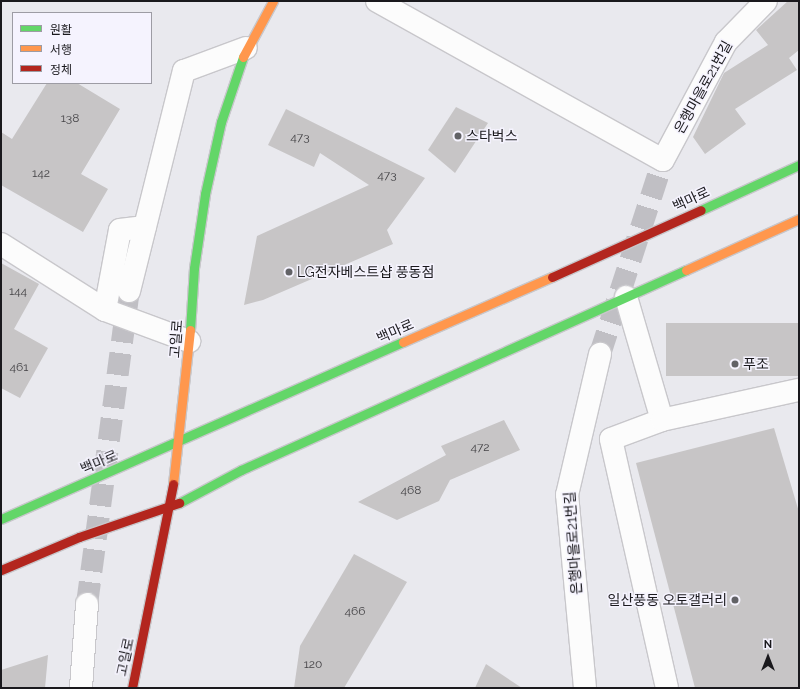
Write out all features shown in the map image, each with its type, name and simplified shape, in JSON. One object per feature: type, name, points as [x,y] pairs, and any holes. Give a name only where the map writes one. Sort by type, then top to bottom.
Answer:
[{"type":"main road","name":"고일로","points":[[132,688],[170,508],[190,341],[194,268],[205,194],[221,122],[246,48],[273,1]]},
{"type":"main road","name":"백마로","points":[[1,519],[610,252],[799,164]]},
{"type":"main road","points":[[1,570],[79,537],[170,508],[241,470],[799,218]]},
{"type":"street","name":"은행마을로21번길","points":[[377,1],[663,160],[726,42],[766,1]]},
{"type":"street","points":[[129,291],[184,71],[246,48]]},
{"type":"street","points":[[105,310],[120,230],[145,227]]},
{"type":"street","points":[[1,244],[105,310],[190,341]]},
{"type":"street","points":[[626,297],[662,420]]},
{"type":"street","name":"은행마을로21번길","points":[[585,688],[567,495],[600,354]]},
{"type":"street","points":[[667,688],[611,439],[662,420],[799,390]]},
{"type":"street","points":[[81,688],[87,604]]},
{"type":"building","points":[[788,1],[799,1],[799,50],[789,58],[797,70],[735,109],[746,124],[705,154],[693,137],[724,73],[768,45],[756,30]]},
{"type":"building","points":[[46,84],[79,84],[120,109],[81,174],[108,189],[83,232],[1,185],[1,132],[12,139]]},
{"type":"building","name":"스타벅스","points":[[456,107],[488,123],[455,173],[428,150]]},
{"type":"building","points":[[286,109],[425,178],[387,230],[393,244],[263,300],[244,305],[257,236],[369,185],[320,153],[314,167],[268,145]]},
{"type":"building","points":[[1,263],[39,284],[14,329],[48,348],[20,398],[1,388]]},
{"type":"building","name":"푸조","points":[[666,323],[799,323],[799,376],[666,376]]},
{"type":"building","points":[[504,420],[520,450],[450,480],[439,501],[397,520],[358,502],[446,455],[441,446]]},
{"type":"building","name":"일산풍동 오토갤러리","points":[[774,428],[799,512],[799,688],[695,688],[636,463]]},
{"type":"building","points":[[354,554],[407,582],[344,688],[294,688],[300,646]]},
{"type":"building","points":[[48,655],[45,688],[1,688],[1,670]]},
{"type":"building","points":[[486,664],[522,688],[475,688]]},
{"type":"tunnel","points":[[600,354],[663,160]]},
{"type":"tunnel","points":[[87,604],[129,291]]},
{"type":"traffic: fast","points":[[190,330],[194,268],[205,194],[221,122],[243,57]]},
{"type":"traffic: fast","points":[[701,210],[799,165]]},
{"type":"traffic: fast","points":[[179,503],[241,470],[686,270]]},
{"type":"traffic: fast","points":[[1,519],[403,342]]},
{"type":"traffic: slow","points":[[243,57],[273,1]]},
{"type":"traffic: slow","points":[[686,270],[799,219]]},
{"type":"traffic: slow","points":[[403,342],[552,277]]},
{"type":"traffic: slow","points":[[173,484],[190,330]]},
{"type":"traffic: jam","points":[[552,277],[701,210]]},
{"type":"traffic: jam","points":[[132,688],[173,484]]},
{"type":"traffic: jam","points":[[1,570],[79,537],[179,503]]},
{"type":"place","name":"스타벅스","points":[[458,136]]},
{"type":"place","name":"LG전자베스트샵 풍동점","points":[[289,272]]},
{"type":"place","name":"푸조","points":[[735,364]]},
{"type":"place","name":"일산풍동 오토갤러리","points":[[735,600]]}]
